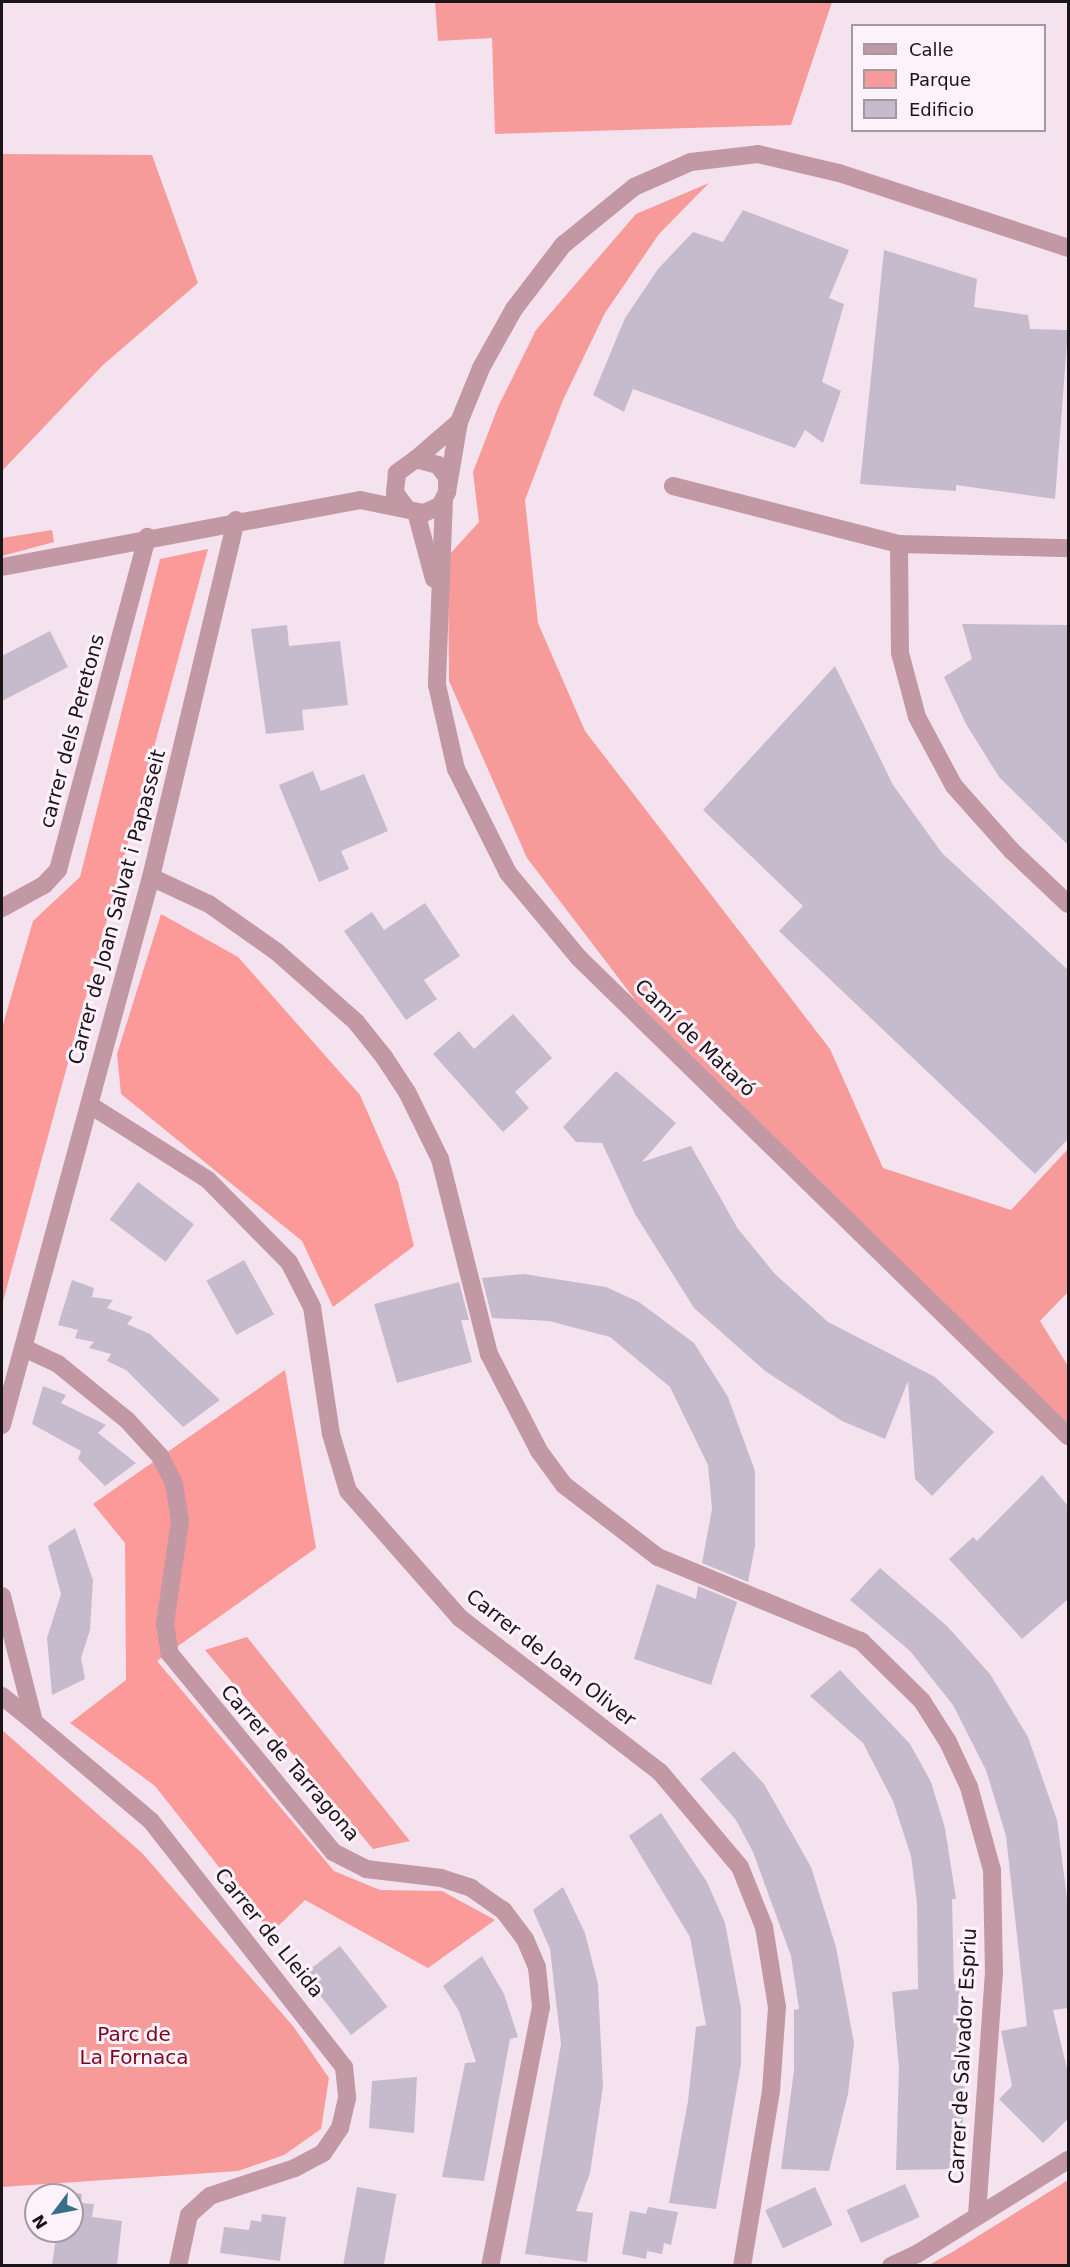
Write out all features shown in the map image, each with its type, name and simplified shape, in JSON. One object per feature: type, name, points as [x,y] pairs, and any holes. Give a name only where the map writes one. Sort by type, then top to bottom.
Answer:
[{"type":"street","points":[[360,500],[411,511],[432,510],[446,496],[459,422],[481,368],[514,309],[563,245],[634,187],[691,162],[758,154],[839,173],[1068,248]]},
{"type":"street","points":[[2,567],[236,520],[360,500],[381,490],[397,473],[459,422]]},
{"type":"street","points":[[416,459],[438,465],[447,477],[446,496]]},
{"type":"street","points":[[397,473],[395,493],[411,511]]},
{"type":"street","points":[[673,486],[899,544],[1068,548]]},
{"type":"street","name":"Camí de Mataró","points":[[446,496],[437,684],[456,769],[508,873],[579,958],[1068,1436]]},
{"type":"street","name":"Camí de Mataró","points":[[411,511],[440,592]]},
{"type":"street","name":"Carrer de Joan Salvat i Papasseit","points":[[2,1425],[151,877],[236,520]]},
{"type":"street","name":"carrer dels Peretons","points":[[2,908],[44,885],[58,870],[147,537]]},
{"type":"street","points":[[899,544],[900,653],[917,717],[954,786],[1012,851],[1068,904]]},
{"type":"street","name":"Carrer de Salvador Espriu","points":[[151,877],[209,904],[277,952],[356,1022],[384,1057],[407,1092],[440,1159],[489,1354],[538,1451],[564,1485],[658,1557],[861,1641],[922,1701],[948,1742],[969,1787],[992,1870],[994,1972],[977,2216]]},
{"type":"street","name":"Carrer de Joan Oliver","points":[[90,1105],[208,1180],[248,1215],[289,1262],[312,1307],[331,1434],[348,1491],[459,1618],[660,1772],[740,1867],[764,1927],[777,2007],[771,2091],[741,2265]]},
{"type":"street","name":"Carrer de Tarragona","points":[[24,1348],[58,1364],[127,1420],[160,1456],[174,1483],[180,1521],[165,1624],[170,1654],[333,1852],[366,1869],[441,1878],[471,1888],[503,1910],[525,1939],[537,1967],[541,2007],[490,2265]]},
{"type":"street","points":[[2,1596],[34,1722]]},
{"type":"street","name":"Carrer de Lleida","points":[[2,1696],[151,1821],[344,2067],[347,2098],[340,2128],[323,2153],[295,2168],[210,2196],[189,2215],[178,2265]]},
{"type":"street","points":[[891,2265],[1068,2160]]},
{"type":"green space","points":[[435,2],[832,2],[791,125],[495,134],[492,38],[438,41]]},
{"type":"green space","points":[[2,154],[152,155],[198,283],[103,365],[2,471]]},
{"type":"green space","points":[[709,183],[659,234],[605,313],[563,400],[525,500],[538,623],[585,731],[830,1049],[883,1168],[1011,1210],[1068,1149],[1068,1292],[1040,1321],[1068,1366],[1068,1425],[636,1001],[527,858],[449,681],[448,556],[479,522],[473,472],[498,407],[536,330],[636,214]]},
{"type":"green space","points":[[52,530],[54,542],[2,556],[2,538]]},
{"type":"green space","points":[[247,1637],[410,1841],[373,1849],[205,1650]]},
{"type":"green space","name":"Parc de La Fornaca","points":[[2,1730],[142,1853],[293,2026],[329,2078],[321,2129],[284,2155],[238,2171],[61,2183],[24,2183],[24,2186],[2,2187]]},
{"type":"green space","points":[[1068,2180],[1068,2265],[929,2265],[954,2251]]},
{"type":"shaded area","points":[[208,549],[2,1305],[2,1028],[33,921],[80,877],[160,559]]},
{"type":"shaded area","points":[[161,914],[238,957],[360,1095],[398,1182],[414,1246],[333,1307],[302,1241],[121,1094],[117,1054]]},
{"type":"shaded area","points":[[285,1370],[316,1548],[157,1661],[334,1871],[380,1890],[442,1891],[495,1920],[428,1968],[305,1900],[271,1933],[155,1786],[70,1723],[126,1680],[125,1543],[93,1504]]},
{"type":"building","points":[[743,210],[849,250],[829,298],[844,304],[822,382],[841,391],[823,443],[805,430],[795,448],[633,389],[624,412],[593,395],[625,318],[658,269],[693,232],[723,242]]},
{"type":"building","points":[[884,250],[977,279],[974,307],[1028,315],[1030,329],[1068,330],[1055,499],[956,485],[956,491],[860,484]]},
{"type":"building","points":[[962,624],[1068,625],[1068,845],[999,777],[966,724],[944,677],[972,659]]},
{"type":"building","points":[[287,625],[289,646],[340,641],[348,705],[302,710],[304,730],[266,734],[251,629]]},
{"type":"building","points":[[50,631],[68,667],[2,701],[2,656]]},
{"type":"building","points":[[835,666],[893,785],[942,853],[1068,970],[1068,1139],[1035,1174],[779,931],[803,906],[703,810]]},
{"type":"building","points":[[313,771],[321,791],[364,774],[388,831],[341,851],[349,869],[319,882],[279,785]]},
{"type":"building","points":[[425,903],[460,956],[424,980],[437,999],[406,1020],[344,931],[372,912],[384,930]]},
{"type":"building","points":[[513,1014],[552,1058],[515,1092],[529,1108],[503,1132],[433,1054],[459,1031],[474,1049]]},
{"type":"building","points":[[616,1071],[676,1123],[642,1162],[691,1146],[738,1229],[775,1274],[828,1322],[935,1377],[994,1432],[932,1496],[915,1479],[908,1381],[885,1439],[842,1421],[765,1371],[694,1308],[635,1214],[602,1143],[576,1142],[563,1127]]},
{"type":"building","points":[[138,1182],[194,1224],[166,1262],[110,1220]]},
{"type":"building","points":[[244,1260],[274,1314],[236,1335],[206,1281]]},
{"type":"building","points":[[524,1274],[606,1287],[639,1302],[694,1343],[728,1397],[755,1471],[755,1546],[748,1582],[702,1563],[712,1509],[708,1465],[670,1387],[610,1337],[549,1321],[492,1318],[482,1278]]},
{"type":"building","points":[[72,1280],[94,1288],[92,1297],[113,1300],[107,1308],[133,1317],[127,1324],[150,1334],[220,1400],[183,1427],[126,1370],[107,1361],[111,1354],[89,1348],[94,1342],[75,1338],[78,1330],[58,1325]]},
{"type":"building","points":[[459,1282],[469,1320],[461,1320],[472,1362],[397,1383],[374,1304]]},
{"type":"building","points":[[43,1386],[66,1395],[61,1403],[106,1425],[98,1433],[136,1463],[105,1486],[78,1459],[81,1451],[32,1424]]},
{"type":"building","points":[[1042,1475],[1068,1506],[1068,1599],[1022,1639],[949,1559],[973,1537],[977,1541]]},
{"type":"building","points":[[75,1528],[93,1580],[90,1630],[81,1658],[85,1679],[52,1695],[47,1638],[61,1594],[48,1546]]},
{"type":"building","points":[[880,1568],[947,1626],[990,1674],[1028,1737],[1057,1820],[1068,1906],[1068,2008],[1053,2010],[1068,2073],[1068,2119],[1043,2143],[999,2099],[1012,2086],[1001,2031],[1027,2026],[1006,1836],[986,1770],[953,1705],[910,1651],[850,1600]]},
{"type":"building","points":[[657,1584],[696,1599],[698,1586],[737,1602],[711,1685],[634,1659]]},
{"type":"building","points":[[840,1670],[910,1744],[931,1782],[945,1828],[956,1899],[952,1899],[954,1984],[959,1984],[966,2060],[960,2169],[896,2170],[899,2068],[892,1992],[918,1989],[917,1903],[911,1856],[893,1801],[863,1743],[810,1696]]},
{"type":"building","points":[[734,1751],[764,1784],[811,1867],[836,1947],[854,2043],[848,2094],[829,2171],[781,2169],[794,2070],[794,2010],[799,2009],[791,1956],[753,1852],[736,1820],[700,1779]]},
{"type":"building","points":[[661,1813],[707,1882],[725,1923],[741,2008],[741,2064],[716,2209],[669,2203],[688,2101],[696,2027],[706,2025],[690,1937],[629,1836]]},
{"type":"building","points":[[563,1887],[585,1933],[598,1984],[603,2087],[590,2173],[576,2211],[593,2213],[587,2262],[525,2254],[561,2044],[550,1949],[533,1910]]},
{"type":"building","points":[[340,1946],[387,2007],[351,2035],[304,1974]]},
{"type":"building","points":[[482,1956],[504,1994],[518,2037],[510,2039],[484,2181],[442,2177],[465,2063],[476,2062],[459,2011],[443,1986]]},
{"type":"building","points":[[417,2077],[414,2133],[369,2128],[372,2081]]},
{"type":"building","points":[[905,2184],[920,2217],[861,2243],[847,2210]]},
{"type":"building","points":[[357,2187],[396,2194],[384,2266],[343,2265]]},
{"type":"building","points":[[815,2187],[833,2225],[783,2248],[765,2210]]},
{"type":"building","points":[[84,2203],[94,2204],[92,2217],[122,2221],[117,2265],[52,2265],[55,2243],[84,2243]]},
{"type":"building","points":[[648,2207],[678,2212],[671,2245],[664,2243],[662,2254],[647,2251],[646,2259],[622,2254],[630,2211],[646,2214]]},
{"type":"building","points":[[262,2214],[286,2217],[280,2261],[220,2253],[224,2227],[249,2230],[251,2220],[261,2222]]}]
